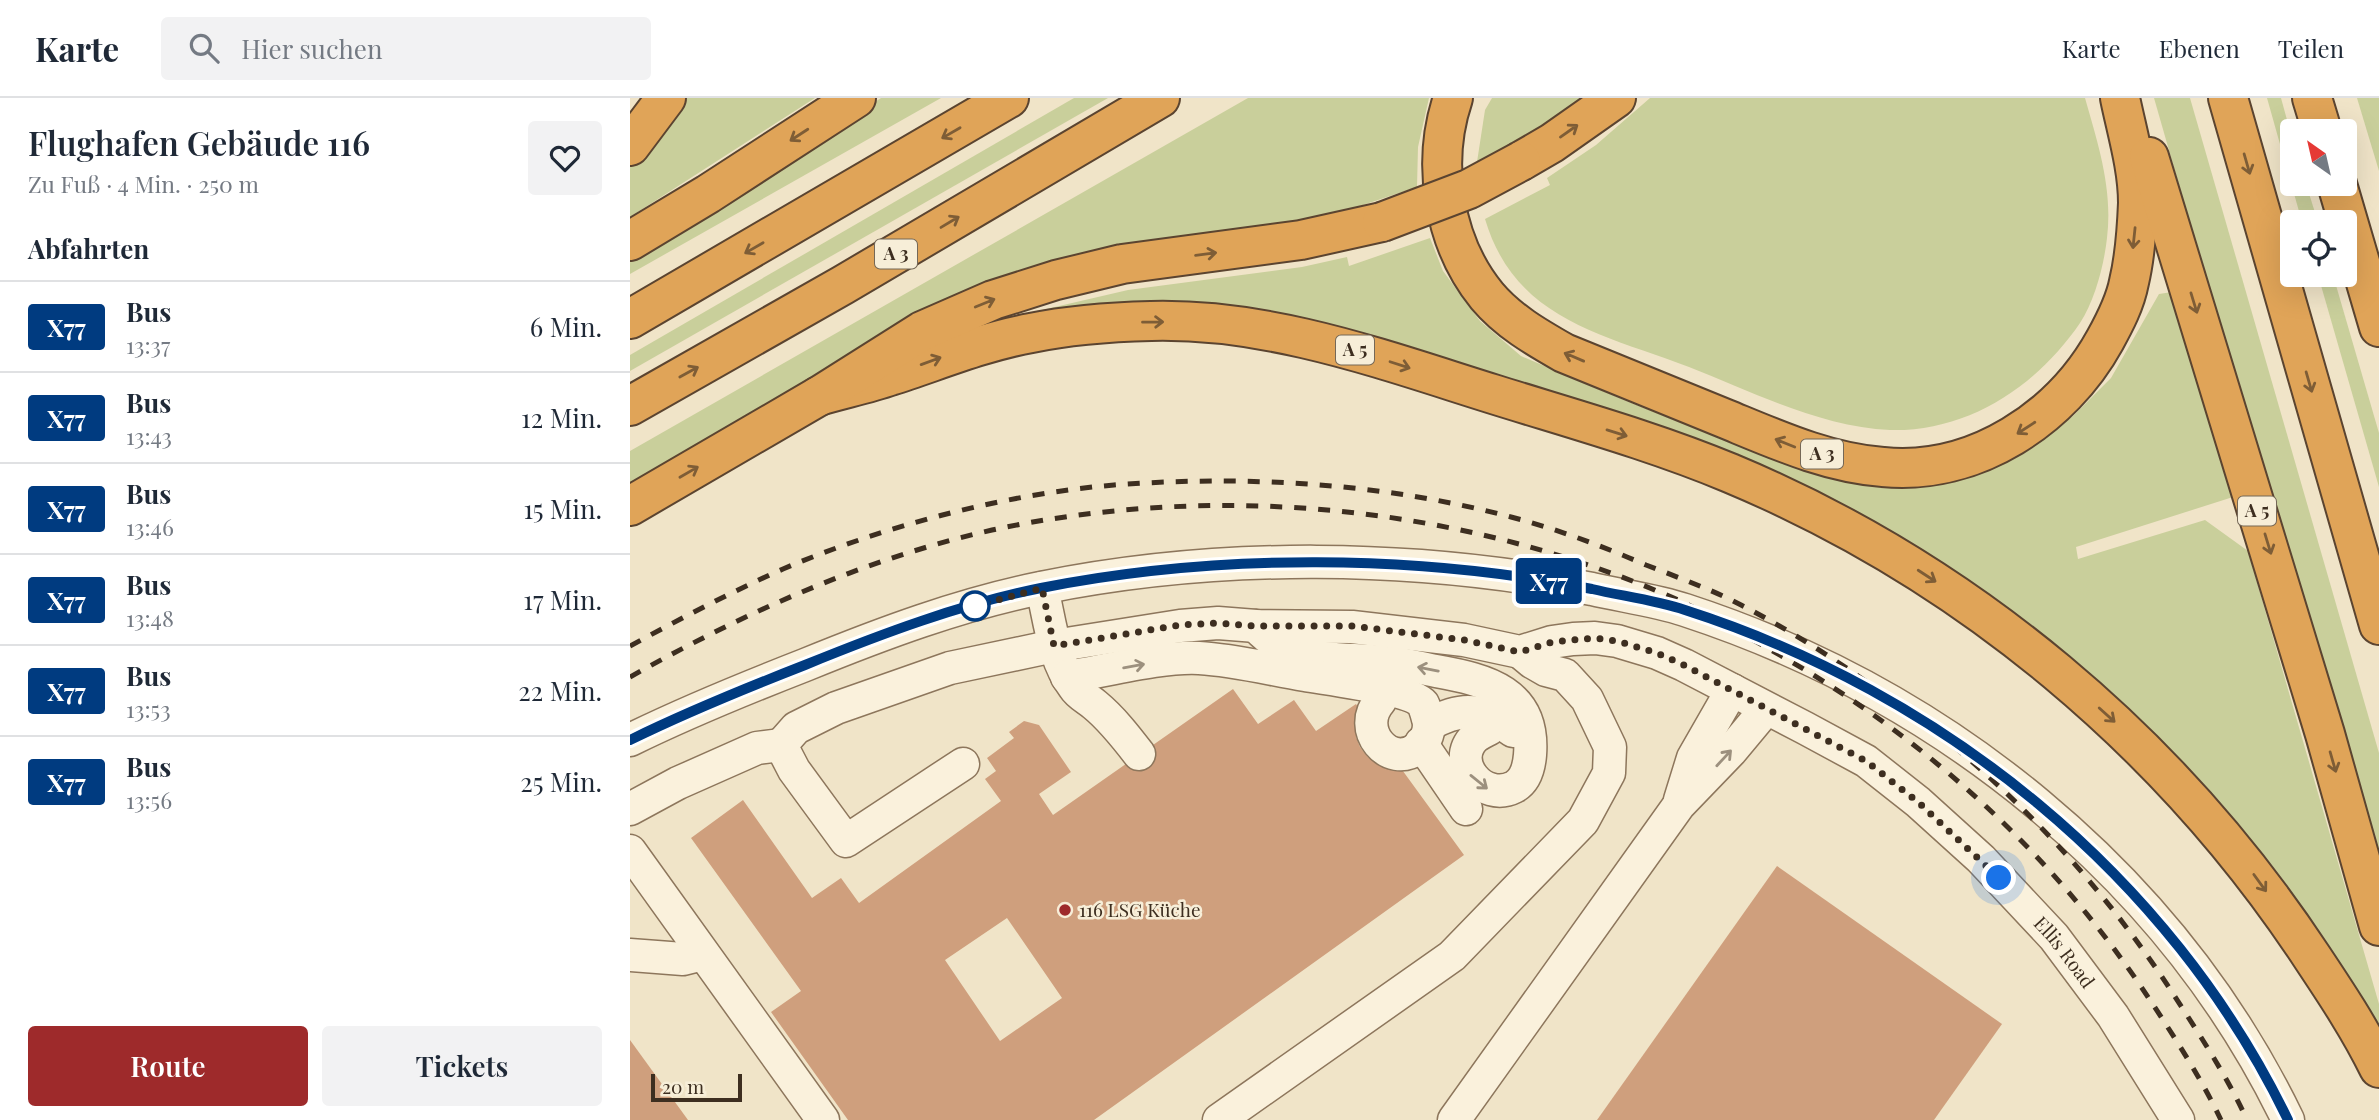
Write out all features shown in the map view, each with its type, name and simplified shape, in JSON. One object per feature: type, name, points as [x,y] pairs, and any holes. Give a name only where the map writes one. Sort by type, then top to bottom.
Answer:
[{"type":"highway","points":[[630,146],[666,98]]},
{"type":"highway","points":[[630,241],[856,98]]},
{"type":"highway","points":[[630,319],[1009,98]]},
{"type":"highway","name":"A 3","points":[[630,406],[844,285],[1160,98]]},
{"type":"highway","name":"A 3","points":[[1453,98],[1446,119],[1442,174],[1450,225],[1463,257],[1477,281],[1487,296],[1507,316],[1531,335],[1564,353],[1797,448],[1848,462],[1884,468],[1944,463],[1974,455],[2000,443],[2037,421],[2087,370],[2119,315],[2129,282],[2132,260],[2138,201],[2120,98]]},
{"type":"highway","points":[[630,506],[819,396],[922,331],[993,300],[1056,280],[1122,264],[1301,240],[1382,222],[1469,188],[1521,161],[1552,143],[1615,98]]},
{"type":"highway","name":"A 5","points":[[2130,98],[2321,721],[2379,926]]},
{"type":"highway","points":[[2228,98],[2379,625]]},
{"type":"highway","points":[[2312,98],[2318,119]]},
{"type":"highway","points":[[2341,196],[2379,327]]},
{"type":"highway","name":"A 5","points":[[819,396],[888,377],[965,349],[1030,333],[1111,323],[1214,323],[1298,336],[1357,351],[1671,449],[1732,474],[1804,507],[1922,573],[1964,600],[2053,667],[2117,724],[2241,857],[2330,984],[2379,1068]]},
{"type":"street","points":[[635,738],[745,689],[918,623],[1042,588],[1169,569],[1258,564],[1366,564],[1513,575],[1679,608],[1751,633],[1861,683],[1971,754],[2036,800],[2114,873],[2191,964],[2259,1065],[2288,1120]]},
{"type":"street","points":[[1042,588],[1054,646],[1067,677],[1076,690],[1096,705],[1116,726],[1139,754]]},
{"type":"street","name":"Ellis Road","points":[[781,745],[796,728],[836,708],[950,668],[1054,646],[1180,625],[1218,623],[1255,626],[1352,626],[1464,640],[1520,652],[1573,639],[1617,641],[1657,653],[1684,665],[1866,761],[1918,802],[2018,897],[2080,969],[2143,1061],[2178,1120]]},
{"type":"street","points":[[1255,626],[1274,643],[1290,652],[1386,662],[1473,678],[1498,688],[1513,699],[1525,716],[1531,736],[1530,759],[1525,777],[1516,786],[1503,790],[1488,789],[1471,776],[1466,764],[1467,754],[1474,738],[1489,729]]},
{"type":"street","points":[[1219,1120],[1452,956],[1583,821],[1609,773],[1610,747],[1587,699],[1564,675],[1546,670],[1520,652]]},
{"type":"street","points":[[1067,677],[1198,658],[1248,663],[1412,696],[1423,704],[1425,733],[1466,809]]},
{"type":"street","points":[[1679,805],[1693,758],[1732,691]]},
{"type":"street","points":[[1380,701],[1373,709],[1370,719],[1373,738],[1388,751],[1402,754],[1418,748],[1425,733],[1445,716],[1461,711],[1479,711],[1512,731],[1530,759]]},
{"type":"street","points":[[1454,1120],[1679,805],[1731,751],[1766,709]]},
{"type":"street","points":[[630,809],[678,783],[757,747],[781,745],[794,770],[846,841],[963,764]]},
{"type":"street","points":[[630,851],[823,1120]]},
{"type":"street","points":[[630,955],[683,959],[704,954]]},
{"type":"green space","points":[[683,98],[815,98],[630,217],[630,162]]},
{"type":"green space","points":[[881,98],[941,98],[630,274],[630,257],[716,207]]},
{"type":"green space","points":[[1074,98],[1108,98],[630,371],[630,355]]},
{"type":"green space","points":[[1248,98],[1429,98],[1418,147],[1417,187],[1351,209],[1351,216],[1125,252],[630,492],[630,451]]},
{"type":"green space","points":[[1492,98],[1594,98],[1491,157],[1477,162],[1485,110]]},
{"type":"green space","points":[[1650,98],[2085,98],[2103,167],[2108,220],[2101,271],[2085,314],[2063,346],[2043,367],[1998,401],[1947,423],[1919,429],[1890,430],[1838,422],[1787,407],[1595,332],[1566,318],[1540,302],[1517,280],[1499,253],[1485,219],[1550,185],[1547,178],[1596,145]]},
{"type":"green space","points":[[2154,98],[2190,98],[2379,753],[2379,882]]},
{"type":"green space","points":[[2267,98],[2281,98],[2287,119],[2280,119],[2280,144]]},
{"type":"green space","points":[[2357,98],[2379,98],[2379,171]]},
{"type":"green space","points":[[2295,196],[2310,196],[2314,210],[2299,210]]},
{"type":"green space","points":[[1430,238],[1443,271],[1480,321],[1521,356],[1753,451],[1815,473],[1859,483],[2022,451],[2073,416],[2111,378],[2159,294],[2172,292],[2233,497],[2076,547],[2078,559],[2205,520],[2248,551],[2379,1004],[2379,1040],[2304,921],[1970,590],[1376,341],[1029,321],[1029,313],[1128,290],[1302,267],[1347,257],[1349,266]]},
{"type":"green space","points":[[2321,287],[2336,287],[2379,433],[2379,487]]},
{"type":"building","name":"116 LSG Küche","points":[[1233,689],[1258,724],[1294,700],[1316,731],[1356,704],[1359,709],[1356,716],[1356,737],[1360,747],[1368,757],[1378,763],[1400,767],[1464,855],[1094,1120],[848,1120],[771,1012],[801,991],[691,838],[743,800],[812,898],[841,878],[859,903],[1001,801],[985,779],[996,771],[987,758],[1014,738],[1009,732],[1024,721],[1039,725],[1071,772],[1039,794],[1053,815]],"holes":[[[1007,918],[1062,998],[1000,1041],[945,960]]]},
{"type":"building","points":[[1777,866],[2002,1024],[1934,1120],[1597,1120]]},
{"type":"building","points":[[630,1040],[688,1120],[630,1120]]},
{"type":"railway","points":[[630,646],[706,606],[822,553],[946,514],[1073,489],[1164,482],[1314,484],[1414,496],[1463,505],[1528,522],[1613,551],[1747,608],[1833,659],[1956,748],[2016,802],[2098,891],[2170,989],[2230,1086],[2247,1120]]},
{"type":"railway","points":[[630,677],[761,610],[851,572],[944,542],[992,530],[1078,515],[1166,507],[1253,506],[1341,511],[1428,524],[1513,543],[1597,568],[1685,604],[1797,665],[1857,703],[1913,744],[1967,789],[2065,888],[2109,942],[2150,1000],[2221,1120]]},
{"type":"bus line","name":"X77","points":[[630,740],[826,656],[918,623],[1042,588],[1169,569],[1271,564],[1412,566],[1513,575],[1679,608],[1751,633],[1861,683],[1993,768],[2036,800],[2114,873],[2191,964],[2253,1055],[2288,1120]]},
{"type":"place","name":"116 LSG Küche","points":[[1065,910]]},
{"type":"route","points":[[975,606],[1042,588],[1054,646],[1180,625],[1218,623],[1255,626],[1352,626],[1464,640],[1520,652],[1573,639],[1617,641],[1657,653],[1684,665],[1866,761],[1918,802],[1999,878]]}]
